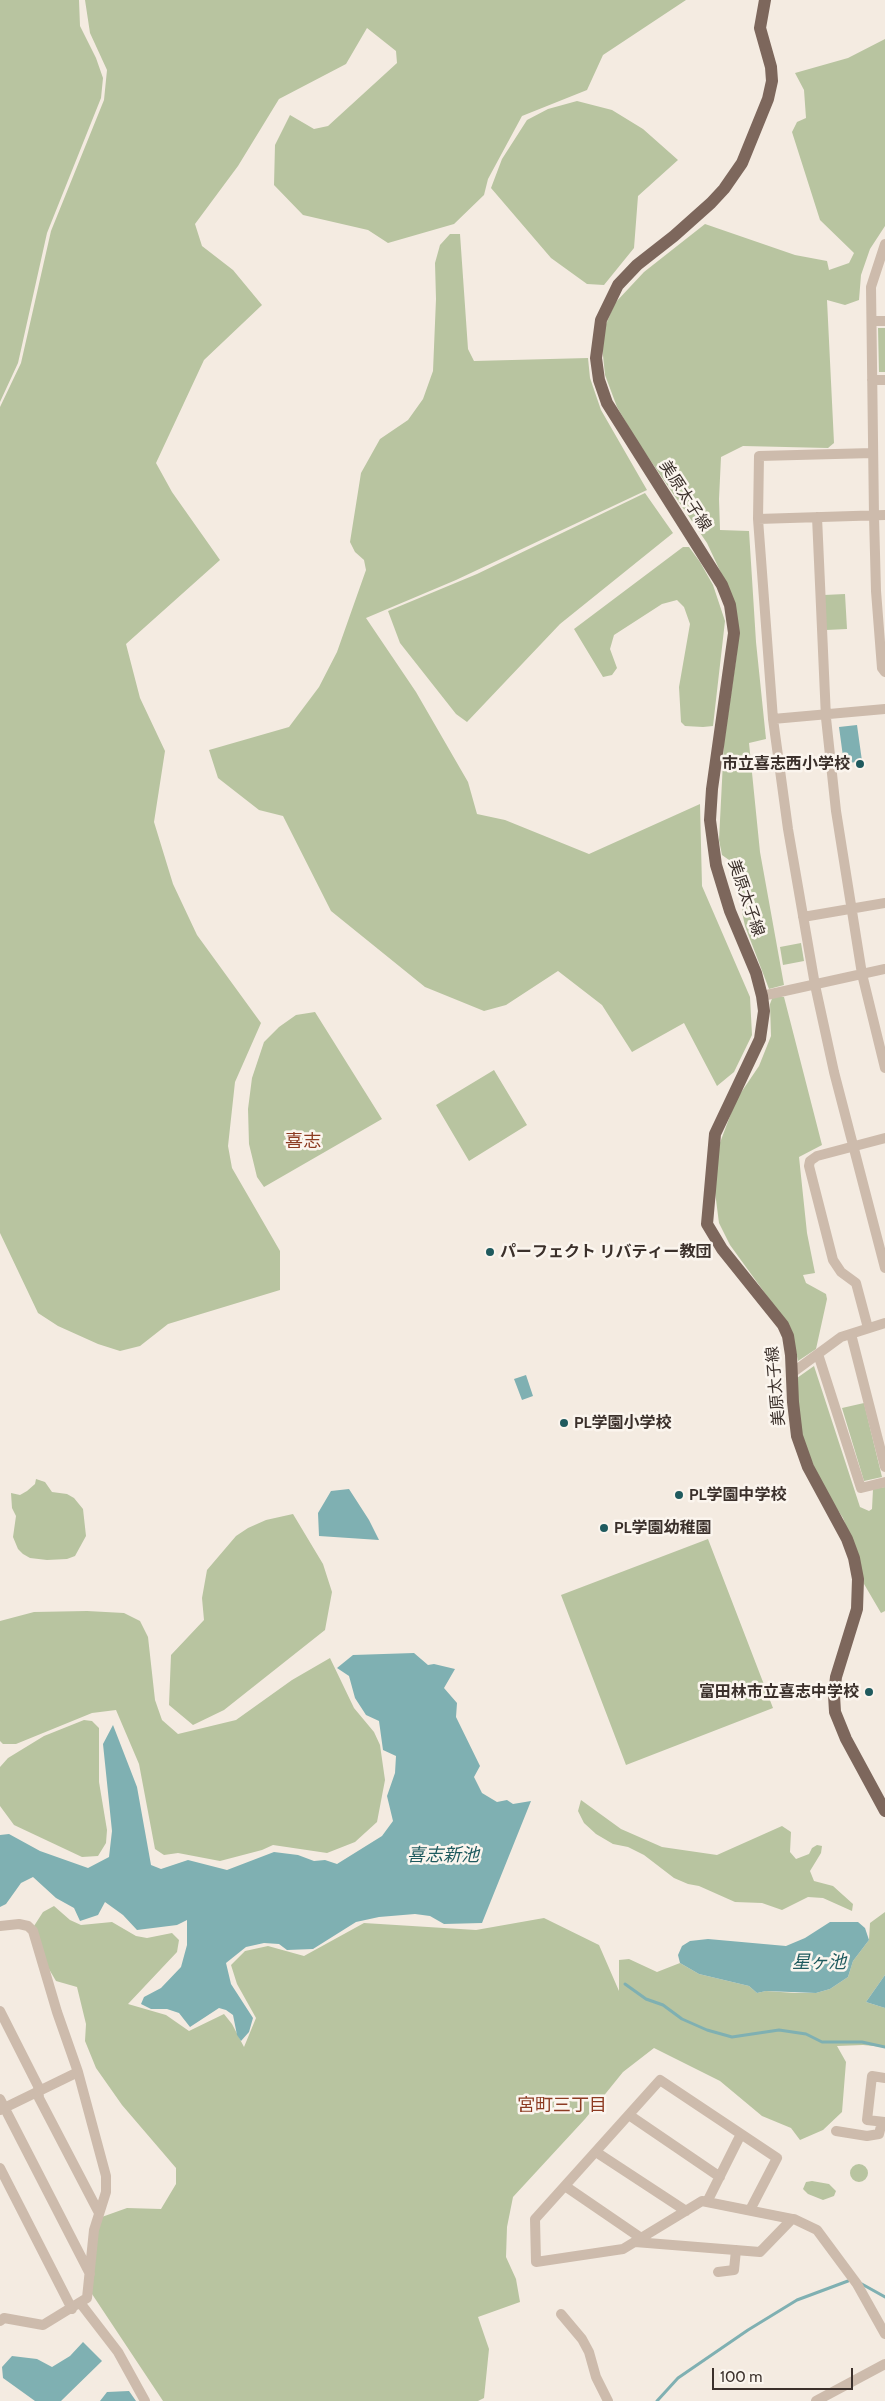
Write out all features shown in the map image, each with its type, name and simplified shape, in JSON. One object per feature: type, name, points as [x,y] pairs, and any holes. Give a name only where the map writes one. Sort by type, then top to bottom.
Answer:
[{"type":"main road","name":"美原太子線","points":[[765,0],[760,28],[771,67],[772,81],[766,105],[742,163],[724,189],[711,203],[674,236],[637,265],[618,285],[601,320],[596,358],[599,380],[607,404],[722,584],[730,604],[734,633],[712,790],[712,832],[716,865],[723,891],[756,973],[762,996],[763,1024],[760,1039],[719,1126],[713,1144],[707,1224],[722,1249],[783,1325],[792,1355],[793,1402],[797,1436],[802,1454],[847,1539],[854,1558],[858,1579],[858,1610],[836,1676],[835,1712],[846,1740],[885,1811]]},
{"type":"street","points":[[885,244],[871,287],[874,516],[878,620],[882,668],[885,672]]},
{"type":"street","points":[[872,321],[885,321]]},
{"type":"street","points":[[872,380],[885,380]]},
{"type":"street","points":[[873,453],[759,456],[758,519],[773,719],[788,829],[815,984],[834,1072],[885,1268]]},
{"type":"street","points":[[758,519],[885,515]]},
{"type":"street","points":[[817,517],[826,715],[836,811],[862,974],[885,1068]]},
{"type":"street","points":[[773,719],[885,709]]},
{"type":"street","points":[[803,917],[885,903]]},
{"type":"street","points":[[762,996],[885,969]]},
{"type":"street","points":[[868,1328],[856,1283],[841,1272],[833,1260],[809,1166],[810,1161],[817,1156],[885,1138]]},
{"type":"street","points":[[792,1373],[841,1337],[885,1323]]},
{"type":"street","points":[[850,1334],[885,1467]]},
{"type":"street","points":[[818,1354],[861,1488],[885,1482]]},
{"type":"street","points":[[0,1926],[20,1924],[28,1926],[33,1932],[57,2012],[78,2072],[106,2176],[106,2192],[94,2230],[87,2298],[82,2304],[43,2325],[0,2319]]},
{"type":"street","points":[[0,2011],[38,2086],[39,2098],[99,2213]]},
{"type":"street","points":[[78,2072],[2,2106],[90,2274]]},
{"type":"street","points":[[836,2131],[866,2136],[880,2134],[884,2122],[867,2120],[872,2076],[885,2078]]},
{"type":"street","points":[[750,2210],[777,2158],[660,2080],[535,2220],[536,2262],[623,2249],[702,2201],[750,2210],[792,2219],[816,2230],[857,2284],[885,2334]]},
{"type":"street","points":[[629,2115],[720,2177]]},
{"type":"street","points":[[707,2202],[742,2134]]},
{"type":"street","points":[[596,2152],[686,2211]]},
{"type":"street","points":[[0,2168],[72,2309]]},
{"type":"street","points":[[565,2186],[638,2240],[760,2252],[792,2219]]},
{"type":"street","points":[[718,2272],[734,2270],[736,2250]]},
{"type":"street","points":[[82,2304],[118,2352],[145,2401]]},
{"type":"street","points":[[561,2314],[582,2339],[589,2352],[596,2377],[608,2401]]},
{"type":"street","points":[[816,2401],[885,2364]]},
{"type":"green space","points":[[0,0],[79,0],[80,26],[96,58],[103,78],[101,98],[47,233],[18,363],[0,402]]},
{"type":"green space","points":[[85,0],[686,0],[603,55],[587,90],[522,116],[488,179],[484,195],[454,224],[388,243],[368,230],[303,215],[274,185],[275,145],[290,115],[314,129],[328,126],[397,63],[396,51],[367,28],[346,64],[279,99],[238,166],[195,224],[202,246],[233,270],[262,305],[204,360],[156,463],[172,492],[220,560],[126,644],[140,698],[165,751],[154,822],[173,884],[197,935],[261,1023],[235,1082],[228,1146],[232,1168],[280,1251],[280,1290],[168,1324],[140,1346],[120,1351],[98,1344],[58,1326],[38,1313],[0,1233],[0,407],[21,363],[51,231],[104,100],[107,70],[90,33]]},
{"type":"green space","points":[[885,39],[885,226],[870,249],[861,275],[859,300],[845,305],[827,300],[834,443],[828,448],[743,446],[721,457],[720,530],[749,531],[756,642],[766,739],[749,743],[760,852],[784,985],[769,989],[745,926],[742,912],[744,899],[736,865],[722,855],[719,840],[724,742],[737,652],[721,573],[707,543],[637,441],[617,407],[605,375],[601,336],[615,303],[644,272],[705,224],[795,255],[827,261],[829,270],[849,263],[854,253],[820,220],[792,132],[797,122],[806,118],[804,90],[795,73],[848,58]]},
{"type":"green space","points":[[577,101],[612,110],[643,129],[678,160],[638,196],[634,248],[604,285],[587,284],[551,258],[491,188],[502,159],[527,120],[548,109]]},
{"type":"green space","points":[[450,234],[460,234],[468,349],[474,361],[588,358],[590,378],[601,410],[647,490],[456,580],[366,618],[416,692],[468,782],[477,814],[505,820],[589,854],[700,804],[702,886],[750,997],[752,1035],[734,1072],[717,1086],[684,1023],[632,1052],[602,1005],[558,971],[506,1005],[484,1011],[425,987],[331,911],[283,816],[259,810],[218,778],[209,750],[289,727],[319,687],[337,652],[366,570],[364,560],[355,552],[350,542],[361,473],[380,439],[408,420],[423,399],[433,371],[436,299],[435,263],[440,245]]},
{"type":"green space","points":[[878,328],[885,328],[885,372],[879,372]]},
{"type":"green space","points":[[645,493],[673,533],[560,624],[467,722],[456,714],[400,643],[388,611],[477,574]]},
{"type":"green space","points":[[683,547],[689,547],[700,562],[713,585],[725,621],[713,726],[685,726],[681,722],[679,687],[690,624],[684,607],[677,600],[662,604],[614,635],[610,649],[617,668],[612,675],[603,677],[574,629]]},
{"type":"green space","points":[[845,594],[847,629],[826,630],[824,595]]},
{"type":"green space","points":[[801,943],[804,961],[783,965],[780,947]]},
{"type":"green space","points":[[773,996],[784,997],[822,1145],[799,1157],[807,1233],[815,1273],[803,1275],[806,1283],[826,1294],[827,1299],[816,1349],[798,1361],[791,1329],[730,1245],[719,1223],[715,1192],[715,1156],[736,1100],[759,1066],[771,1036],[770,1004]]},
{"type":"green space","points":[[315,1012],[382,1119],[264,1187],[257,1177],[249,1144],[248,1109],[252,1078],[264,1042],[279,1027],[296,1015]]},
{"type":"green space","points":[[494,1070],[527,1125],[469,1161],[436,1105]]},
{"type":"green space","points":[[814,1366],[860,1507],[869,1511],[872,1509],[873,1489],[885,1487],[885,1611],[881,1613],[864,1584],[857,1555],[843,1518],[822,1486],[800,1433],[797,1378]]},
{"type":"green space","points":[[864,1403],[882,1477],[864,1481],[842,1408]]},
{"type":"green space","points":[[36,1479],[45,1482],[52,1492],[67,1494],[74,1498],[83,1509],[86,1536],[75,1556],[67,1559],[47,1560],[30,1558],[18,1549],[13,1537],[16,1516],[12,1508],[11,1493],[20,1495],[35,1484]]},
{"type":"green space","points":[[293,1514],[323,1564],[332,1592],[325,1630],[224,1710],[193,1725],[169,1705],[171,1655],[204,1620],[202,1598],[207,1570],[236,1536],[248,1528],[266,1520]]},
{"type":"green space","points":[[708,1539],[773,1708],[626,1765],[561,1595]]},
{"type":"green space","points":[[87,1611],[124,1613],[140,1621],[148,1637],[155,1700],[162,1720],[178,1734],[236,1720],[292,1680],[330,1658],[354,1708],[374,1732],[380,1745],[385,1780],[377,1822],[355,1842],[327,1853],[273,1845],[262,1850],[220,1861],[178,1853],[164,1855],[155,1849],[139,1764],[116,1710],[92,1713],[16,1744],[3,1744],[0,1741],[0,1621],[34,1612]]},
{"type":"green space","points":[[84,1720],[92,1721],[99,1728],[99,1782],[107,1830],[106,1843],[98,1856],[82,1857],[14,1825],[0,1806],[0,1767],[8,1758],[44,1736]]},
{"type":"green space","points":[[581,1800],[621,1829],[662,1847],[717,1855],[782,1826],[791,1832],[790,1852],[796,1859],[809,1854],[812,1848],[817,1845],[822,1846],[821,1853],[810,1871],[814,1881],[833,1886],[853,1904],[852,1911],[823,1898],[808,1897],[782,1910],[762,1903],[735,1902],[699,1886],[688,1884],[674,1878],[644,1855],[628,1847],[613,1844],[596,1834],[584,1823],[578,1811]]},
{"type":"green space","points":[[54,1906],[70,1920],[81,1925],[112,1922],[136,1936],[147,1938],[172,1933],[179,1940],[177,1952],[128,2004],[166,2015],[189,2031],[224,2014],[232,2024],[244,2047],[256,2018],[237,1984],[231,1965],[245,1951],[268,1946],[304,1956],[364,1923],[476,1930],[544,1918],[599,1945],[619,1991],[619,1960],[629,1959],[657,1972],[680,1963],[699,1974],[749,1986],[757,1993],[766,1991],[816,1993],[830,1989],[848,1977],[853,1961],[869,1940],[870,1923],[885,1912],[885,1975],[866,2002],[885,2008],[885,2047],[863,2045],[837,2046],[846,2062],[842,2112],[823,2130],[800,2140],[791,2128],[762,2116],[720,2081],[654,2048],[623,2072],[585,2119],[513,2197],[507,2227],[506,2257],[516,2279],[520,2302],[478,2317],[489,2349],[484,2398],[478,2401],[163,2401],[90,2291],[99,2218],[127,2208],[161,2209],[176,2184],[176,2168],[122,2105],[96,2068],[85,2041],[86,2024],[77,1987],[56,1981],[46,1964],[34,1926],[43,1912]]},
{"type":"green space","points":[[855,2164],[863,2164],[868,2169],[866,2180],[855,2182],[850,2177],[850,2169]]},
{"type":"green space","points":[[812,2181],[829,2184],[836,2191],[834,2196],[823,2200],[808,2194],[803,2189],[806,2182]]},
{"type":"water","points":[[857,725],[862,761],[844,764],[839,727]]},
{"type":"water","points":[[526,1375],[533,1396],[522,1400],[514,1379]]},
{"type":"water","points":[[349,1489],[369,1520],[379,1540],[319,1536],[318,1513],[331,1491]]},
{"type":"water","name":"喜志新池","points":[[414,1653],[428,1665],[434,1664],[455,1669],[444,1688],[457,1703],[456,1717],[480,1766],[474,1777],[482,1793],[497,1802],[507,1800],[513,1804],[531,1801],[482,1923],[444,1924],[430,1916],[415,1914],[379,1917],[356,1922],[313,1949],[287,1950],[279,1944],[264,1943],[246,1947],[226,1963],[231,1984],[253,2018],[249,2032],[241,2041],[237,2035],[233,2015],[226,2010],[219,2008],[190,2027],[179,2013],[167,2009],[151,2009],[141,2004],[144,1997],[161,1988],[181,1967],[187,1945],[187,1920],[177,1925],[137,1930],[123,1915],[105,1902],[98,1915],[80,1921],[74,1908],[56,1898],[33,1877],[21,1883],[6,1904],[0,1907],[0,1835],[9,1834],[40,1851],[88,1868],[109,1857],[112,1831],[103,1744],[113,1725],[137,1787],[151,1865],[161,1869],[188,1860],[227,1870],[274,1852],[298,1855],[314,1861],[325,1860],[337,1864],[382,1836],[393,1821],[387,1796],[395,1773],[396,1756],[383,1750],[379,1721],[366,1715],[355,1698],[349,1676],[337,1668],[353,1655]]},
{"type":"water","name":"星ヶ池","points":[[830,1922],[858,1922],[865,1928],[869,1940],[853,1961],[848,1977],[830,1989],[816,1993],[766,1991],[757,1993],[749,1986],[699,1974],[680,1963],[678,1955],[682,1946],[690,1941],[708,1939],[786,1946],[805,1938]]},
{"type":"water","points":[[885,1975],[885,2008],[866,2002]]},
{"type":"water","points":[[83,2342],[102,2361],[61,2401],[35,2401],[3,2378],[2,2367],[12,2356],[37,2359],[52,2367],[70,2356]]},
{"type":"water","points":[[129,2391],[136,2401],[100,2401],[107,2392]]},
{"type":"waterway","points":[[625,1984],[646,1999],[663,2005],[682,2019],[707,2030],[732,2037],[779,2030],[806,2034],[822,2042],[862,2042],[885,2047]]},
{"type":"waterway","points":[[657,2401],[678,2378],[748,2330],[797,2300],[848,2281]]},
{"type":"waterway","points":[[860,2283],[885,2297]]},
{"type":"place","name":"市立喜志西小学校","points":[[860,764]]},
{"type":"place","name":"パーフェクト リバティー教団","points":[[490,1252]]},
{"type":"place","name":"PL学園小学校","points":[[564,1423]]},
{"type":"place","name":"PL学園中学校","points":[[679,1495]]},
{"type":"place","name":"PL学園幼稚園","points":[[604,1528]]},
{"type":"place","name":"富田林市立喜志中学校","points":[[869,1692]]},
{"type":"district","name":"喜志","points":[[303,1142]]},
{"type":"district","name":"宮町三丁目","points":[[562,2106]]}]
